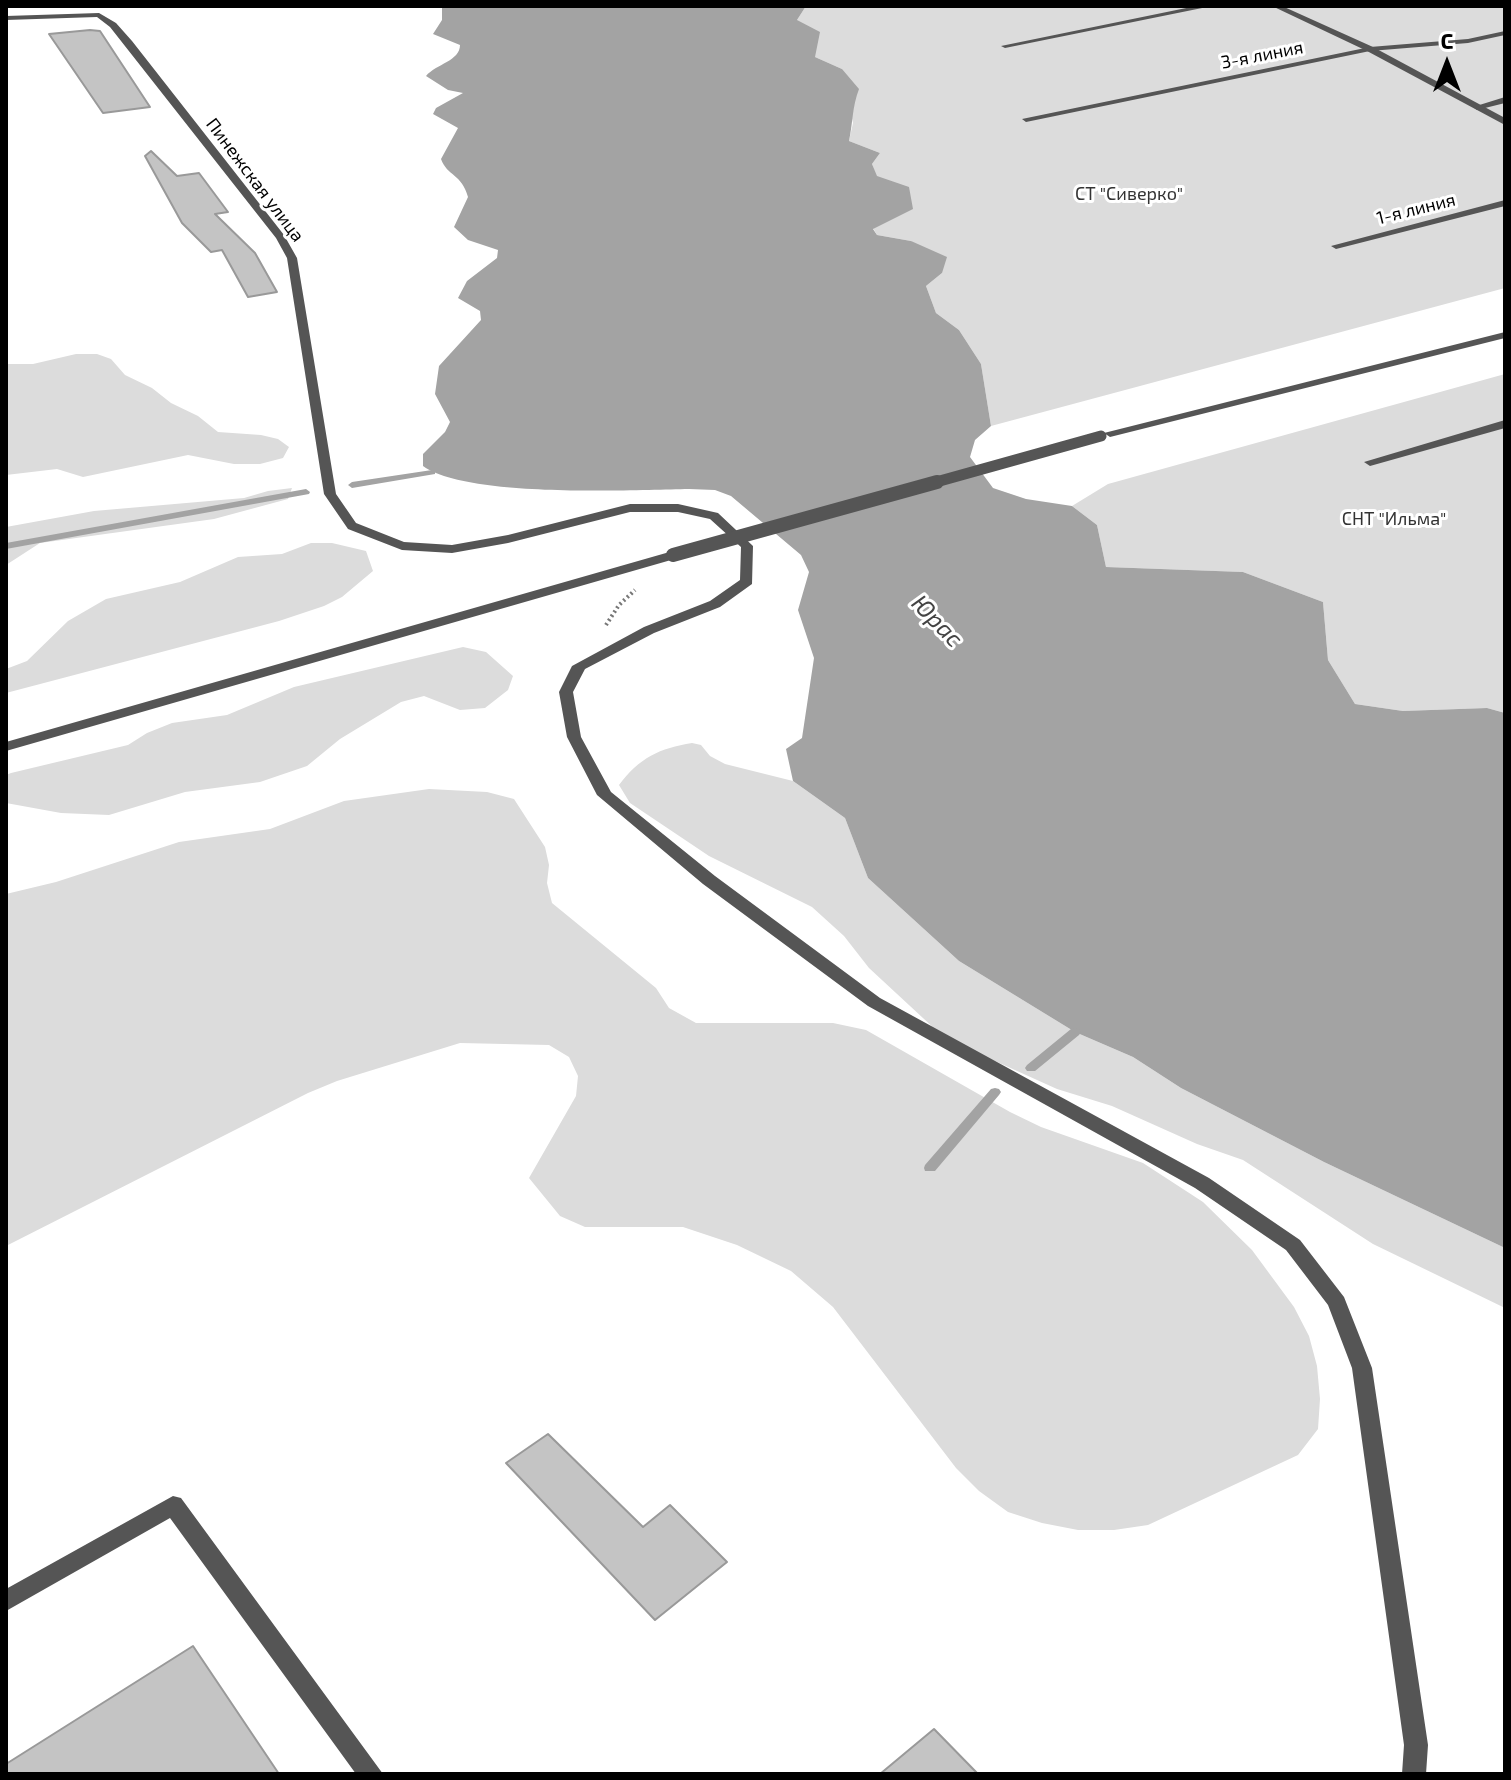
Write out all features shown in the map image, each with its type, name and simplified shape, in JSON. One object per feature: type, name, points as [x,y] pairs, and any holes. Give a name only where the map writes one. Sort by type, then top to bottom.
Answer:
[{"type":"street","points":[[1005,46],[1208,6]]},
{"type":"street","points":[[1276,6],[1370,49],[1505,122]]},
{"type":"street","name":"Пинежская улица","points":[[6,18],[99,15],[113,25],[249,195],[292,258],[330,494],[352,526],[402,546],[452,549],[508,539],[630,508],[678,508],[714,516],[747,546],[747,581],[715,604],[649,630],[579,666]]},
{"type":"street","name":"3-я линия","points":[[1026,119],[1370,49],[1468,41],[1505,33]]},
{"type":"street","points":[[1477,107],[1505,100]]},
{"type":"street","name":"1-я линия","points":[[1336,246],[1505,203]]},
{"type":"street","points":[[6,747],[1106,434],[1505,335]]},
{"type":"street","points":[[1370,462],[1505,424]]},
{"type":"street","points":[[579,666],[566,692],[574,737],[605,795],[709,880],[874,1002],[1202,1183],[1293,1245],[1337,1302],[1362,1368],[1416,1745],[1414,1774]]},
{"type":"street","points":[[6,1601],[173,1505],[371,1774]]},
{"type":"path","points":[[579,666],[619,605],[673,555]]},
{"type":"green space","name":"СТ \"Сиверко\"","points":[[806,6],[1505,6],[1505,288],[991,426],[981,364],[959,330],[936,313],[926,286],[942,273],[911,241],[877,235],[873,228],[876,176],[872,164],[880,153],[849,141],[853,123],[842,69],[815,57],[797,20]]},
{"type":"green space","points":[[76,354],[97,354],[111,359],[125,375],[198,416],[218,432],[261,435],[278,439],[289,447],[283,458],[260,464],[234,464],[188,455],[83,477],[57,469],[6,475],[6,364],[33,364]]},
{"type":"green space","name":"СНТ \"Ильма\"","points":[[1505,374],[1505,713],[1487,708],[1403,711],[1355,704],[1328,660],[1323,602],[1243,572],[1106,567],[1097,525],[1072,506],[1108,484]]},
{"type":"green space","points":[[292,488],[288,499],[214,519],[40,543],[6,565],[6,527],[94,511],[244,498]]},
{"type":"green space","points":[[311,543],[332,543],[366,551],[373,571],[342,597],[279,621],[6,693],[6,669],[27,661],[68,621],[106,599],[180,582],[238,557],[282,554]]},
{"type":"green space","points":[[463,647],[486,652],[513,676],[508,690],[485,708],[460,710],[424,696],[401,702],[340,739],[307,766],[260,782],[185,792],[109,815],[61,813],[6,803],[6,775],[11,773],[128,745],[172,723],[227,715],[294,687]]},
{"type":"green space","points":[[692,743],[701,745],[710,756],[725,764],[793,781],[845,818],[868,878],[959,961],[1075,1032],[1133,1057],[1181,1088],[1324,1162],[1505,1248],[1505,1308],[1373,1244],[1243,1160],[1197,1144],[1112,1106],[1057,1089],[937,1031],[869,968],[844,936],[812,907],[709,856],[630,803],[619,785],[634,768],[660,751]]},
{"type":"green space","points":[[429,789],[487,792],[514,799],[545,847],[549,865],[547,883],[552,903],[656,988],[669,1008],[696,1023],[833,1023],[866,1030],[1010,1112],[1041,1127],[1143,1163],[1203,1202],[1252,1250],[1294,1307],[1309,1336],[1317,1366],[1320,1399],[1318,1429],[1298,1455],[1148,1525],[1114,1530],[1078,1530],[1008,1512],[979,1491],[956,1468],[833,1307],[791,1271],[737,1245],[683,1227],[585,1227],[560,1216],[529,1178],[576,1096],[578,1076],[569,1057],[549,1045],[460,1043],[337,1081],[6,1246],[6,894],[56,882],[179,842],[270,829],[344,801]]},
{"type":"water","name":"Юрас","points":[[442,6],[806,6],[797,20],[820,32],[815,57],[842,69],[859,89],[849,141],[880,153],[872,164],[877,176],[909,187],[913,209],[873,229],[877,235],[911,241],[947,257],[942,273],[926,286],[936,313],[959,330],[981,364],[991,426],[975,440],[970,457],[993,488],[1026,499],[1072,506],[1097,525],[1106,567],[1243,572],[1323,602],[1328,660],[1355,704],[1403,711],[1487,708],[1505,713],[1505,1248],[1324,1162],[1181,1088],[1133,1057],[1075,1032],[959,961],[868,878],[845,818],[793,781],[786,749],[802,738],[814,658],[798,610],[809,572],[801,555],[731,496],[715,490],[689,489],[591,491],[511,488],[445,476],[423,466],[423,454],[445,432],[450,422],[435,394],[439,366],[481,320],[480,311],[458,298],[467,281],[497,258],[498,250],[468,240],[454,227],[468,197],[462,184],[441,159],[458,128],[433,114],[436,108],[463,93],[448,90],[426,76],[452,59],[459,50],[460,45],[433,34],[442,20]]},
{"type":"building","points":[[100,31],[150,107],[103,113],[49,34]]},
{"type":"building","points":[[151,151],[177,176],[199,173],[228,212],[215,214],[255,253],[277,292],[248,297],[222,250],[211,252],[182,223],[145,156]]},
{"type":"building","points":[[548,1434],[643,1527],[670,1505],[727,1562],[655,1620],[506,1463]]},
{"type":"building","points":[[193,1646],[279,1774],[6,1774],[6,1764]]},
{"type":"building","points":[[934,1729],[978,1774],[880,1774]]},
{"type":"waterway","points":[[352,485],[432,472]]},
{"type":"waterway","points":[[6,546],[306,492]]},
{"type":"waterway","points":[[1031,1068],[1075,1032]]},
{"type":"waterway","points":[[930,1168],[995,1092]]}]
